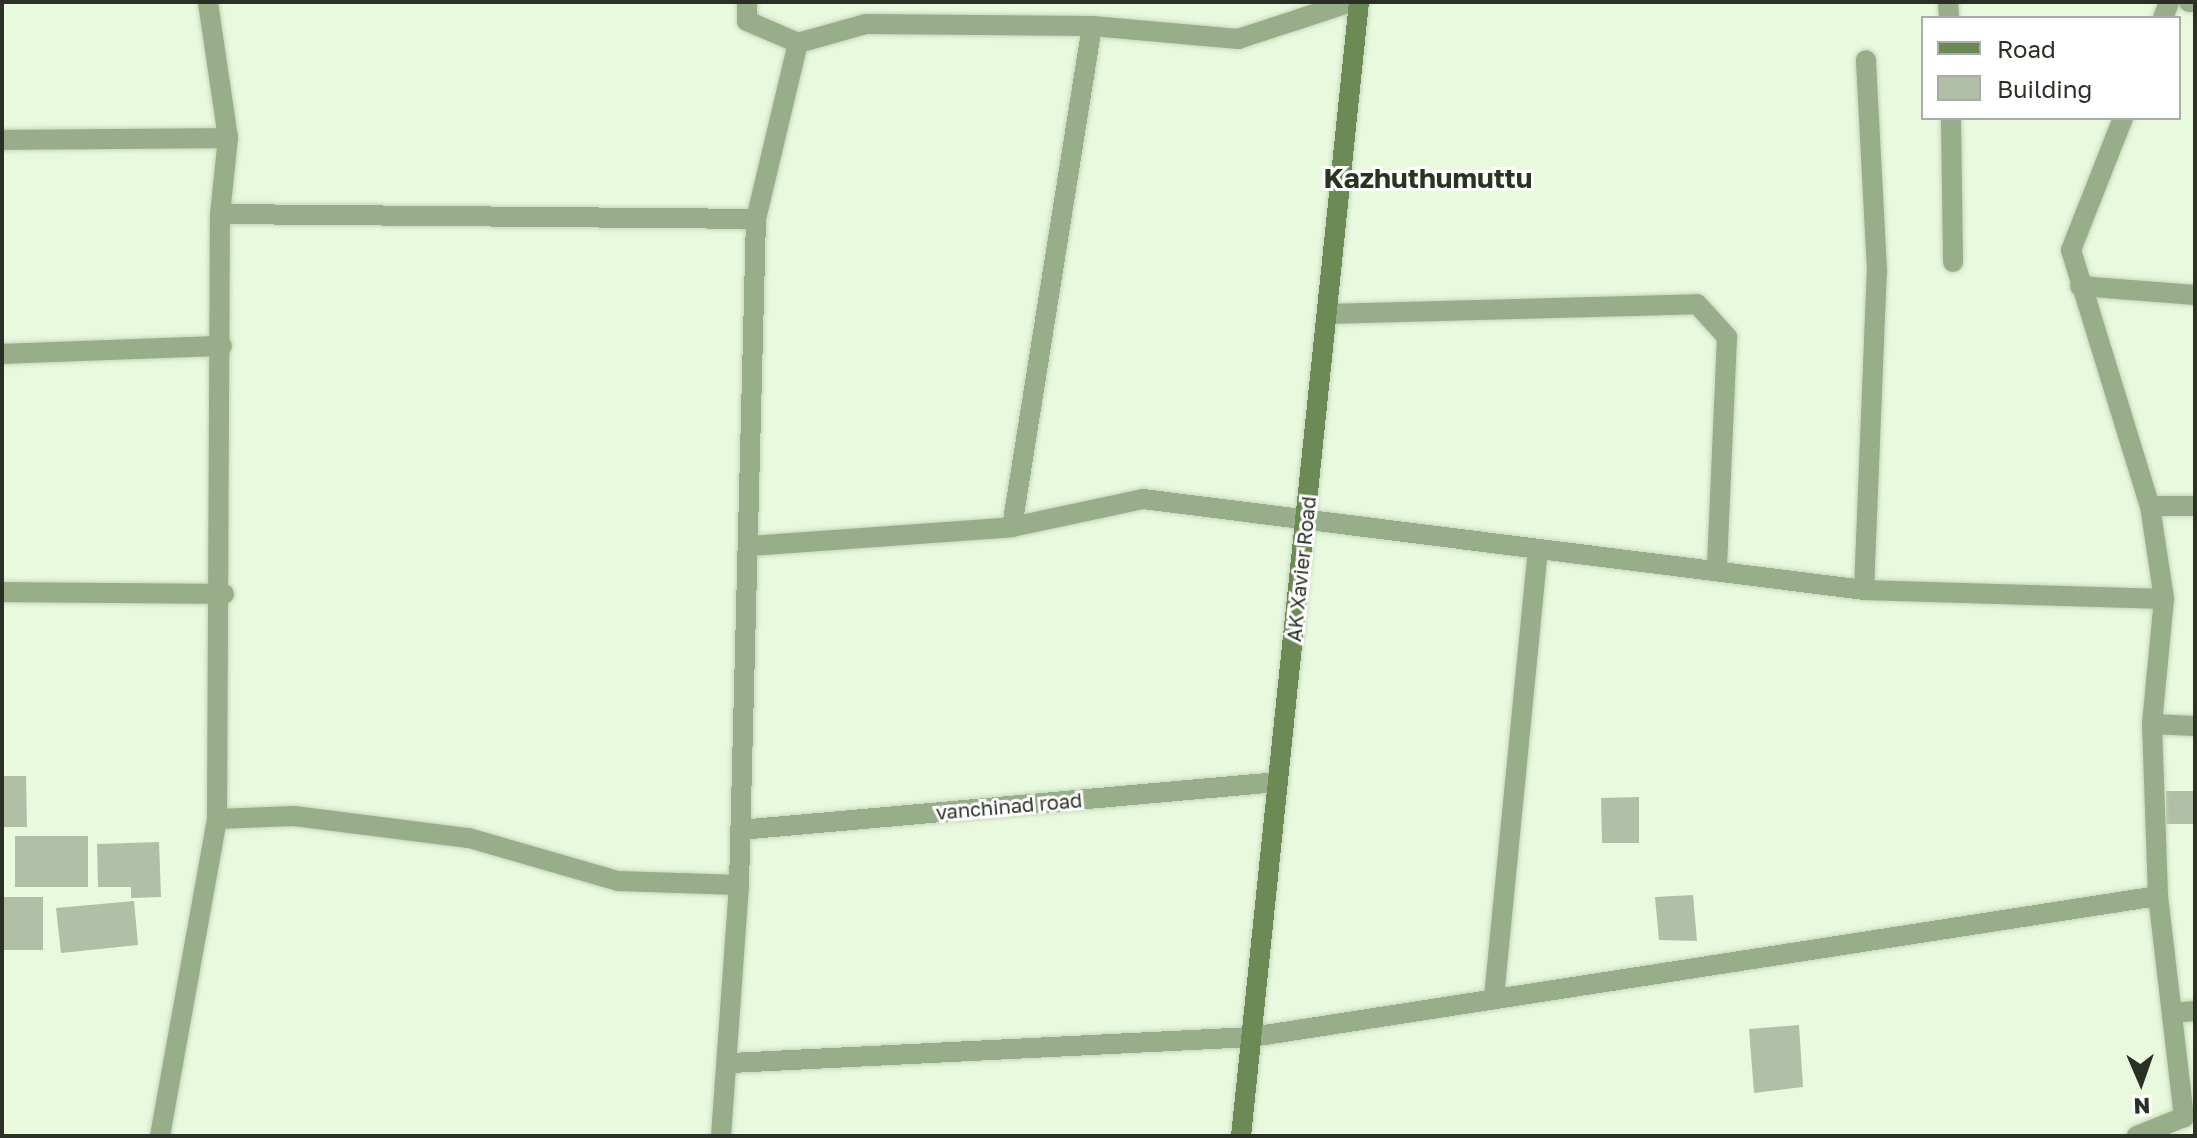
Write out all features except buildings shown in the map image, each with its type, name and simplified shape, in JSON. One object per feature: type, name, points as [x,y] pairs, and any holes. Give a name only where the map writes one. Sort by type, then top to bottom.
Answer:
[{"type":"main road","name":"AK Xavier Road","points":[[1241,1136],[1359,2]]},
{"type":"street","points":[[160,1136],[217,819],[224,594],[220,214],[228,138],[208,2]]},
{"type":"street","points":[[747,2],[747,21],[798,43],[866,24],[1092,26],[1238,39],[1351,2]]},
{"type":"street","points":[[1012,527],[1092,26]]},
{"type":"street","points":[[721,1136],[731,1063],[739,885],[756,219],[798,43]]},
{"type":"street","points":[[1864,590],[1877,271],[1866,60]]},
{"type":"street","points":[[1951,120],[1953,262]]},
{"type":"street","points":[[2122,120],[2071,250],[2150,506],[2164,599],[2152,724],[2158,896],[2184,1117],[2137,1136]]},
{"type":"street","points":[[2,140],[228,138]]},
{"type":"street","points":[[220,214],[756,219]]},
{"type":"street","points":[[2080,286],[2195,295]]},
{"type":"street","points":[[1327,314],[1697,304],[1727,337],[1717,570]]},
{"type":"street","points":[[2,354],[222,346]]},
{"type":"street","points":[[750,546],[1012,527],[1143,499],[1864,590],[2164,599]]},
{"type":"street","points":[[2150,506],[2195,506]]},
{"type":"street","points":[[1494,997],[1538,549]]},
{"type":"street","points":[[2,592],[224,594]]},
{"type":"street","points":[[2152,724],[2195,726]]},
{"type":"street","name":"vanchinad road","points":[[740,830],[1278,782]]},
{"type":"street","points":[[217,819],[294,816],[469,838],[618,881],[739,885]]},
{"type":"street","points":[[731,1063],[1252,1037],[2158,896]]},
{"type":"street","points":[[2172,1013],[2195,1011]]},
{"type":"district","name":"Kazhuthumuttu","points":[[1428,178]]}]
